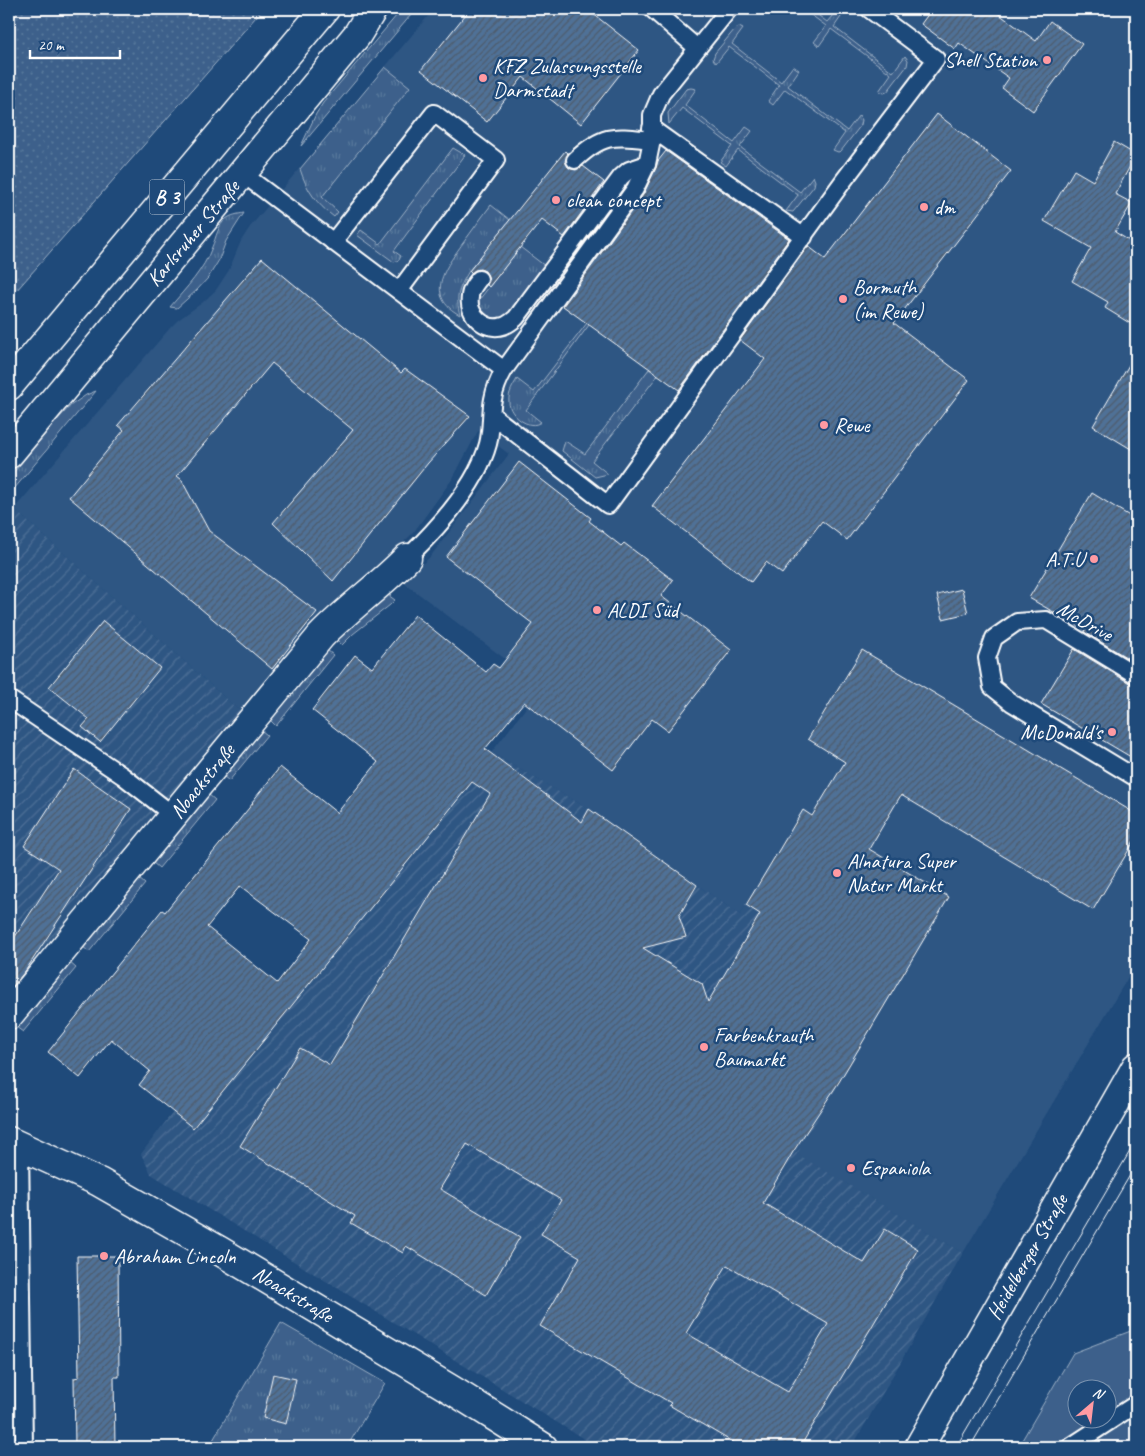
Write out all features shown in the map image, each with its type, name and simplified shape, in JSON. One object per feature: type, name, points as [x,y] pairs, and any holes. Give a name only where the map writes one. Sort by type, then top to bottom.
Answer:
[{"type":"street","name":"Karlsruher Straße","points":[[9,386],[325,9]]},
{"type":"street","name":"Karlsruher Straße","points":[[9,454],[357,36],[373,9]]},
{"type":"street","name":"Noackstraße","points":[[9,1015],[321,636],[339,618],[374,590],[407,558]]},
{"type":"street","name":"Heidelberger Straße","points":[[919,1447],[1136,1067]]},
{"type":"street","name":"Noackstraße","points":[[14,1144],[99,1182],[220,1250],[543,1447]]},
{"type":"lane","points":[[652,9],[698,48]]},
{"type":"lane","points":[[407,558],[447,516],[470,484],[488,444],[493,398],[504,370],[635,189],[647,164],[652,115],[661,94],[729,9]]},
{"type":"lane","points":[[492,415],[608,505],[844,180],[936,59],[869,9]]},
{"type":"lane","points":[[333,242],[434,113],[496,160],[399,291]]},
{"type":"lane","points":[[575,160],[598,141],[612,137],[651,134],[804,236]]},
{"type":"lane","points":[[479,279],[472,288],[470,296],[469,306],[473,315],[482,323],[493,327],[509,324],[516,318],[621,177],[629,170],[647,164]]},
{"type":"lane","points":[[243,174],[504,370]]},
{"type":"lane","name":"McDrive","points":[[1136,675],[1046,620],[1017,622],[994,638],[987,658],[992,687],[1012,703],[1136,778]]},
{"type":"lane","points":[[9,699],[123,776],[174,815]]},
{"type":"lane","points":[[14,1144],[24,1447]]},
{"type":"lane","points":[[1070,1447],[1136,1404]]},
{"type":"shaded area","points":[[434,9],[1121,9],[1136,19],[1136,964],[963,1253],[796,1154],[893,993],[746,905],[740,915],[589,809],[491,753],[542,687],[403,582],[430,557],[509,454],[478,431],[453,478],[413,533],[371,574],[335,602],[242,713],[14,509],[170,328],[216,290],[229,270],[241,241],[250,227]]},
{"type":"shaded area","points":[[14,509],[242,713],[9,996],[9,515]]},
{"type":"shaded area","points":[[472,740],[491,753],[589,809],[740,915],[746,905],[893,993],[797,1154],[963,1253],[852,1447],[597,1447],[151,1174],[141,1154]]},
{"type":"green space","points":[[9,9],[263,9],[9,299]]},
{"type":"green space","points":[[402,9],[416,9],[301,146],[323,103]]},
{"type":"green space","points":[[803,9],[810,9],[827,22],[838,9],[843,9],[845,11],[834,27],[893,72],[905,56],[908,60],[907,66],[887,92],[879,91],[891,74],[831,29],[819,46],[814,42],[826,26]]},
{"type":"green space","points":[[739,27],[743,29],[732,44],[781,82],[793,66],[799,70],[788,86],[847,131],[859,115],[862,120],[861,125],[841,151],[833,150],[845,133],[785,89],[773,105],[768,101],[779,85],[729,47],[716,63],[713,59],[715,53],[735,29]]},
{"type":"green space","points":[[385,67],[410,87],[322,197],[338,212],[334,217],[313,196],[300,169]]},
{"type":"green space","points":[[686,89],[696,89],[685,105],[734,143],[746,127],[752,131],[740,147],[800,192],[813,176],[814,186],[793,212],[786,211],[798,195],[738,150],[726,166],[720,162],[732,146],[682,108],[669,124],[668,113]]},
{"type":"green space","points":[[453,148],[465,155],[394,251],[401,256],[399,260],[394,262],[357,235],[361,230],[380,244]]},
{"type":"green space","points":[[491,205],[510,220],[469,271],[463,282],[458,297],[460,315],[449,307],[443,299],[440,290],[441,281],[450,262]]},
{"type":"green space","points":[[244,213],[226,241],[219,260],[208,278],[177,308],[170,307],[194,278],[209,255],[223,222],[230,217]]},
{"type":"green space","points":[[520,247],[545,266],[510,314],[500,318],[490,317],[482,311],[479,300]]},
{"type":"green space","points":[[587,323],[589,325],[526,410],[541,422],[531,424],[520,420],[512,412],[509,402],[512,387],[517,379],[534,392]]},
{"type":"green space","points":[[649,369],[658,375],[592,461],[608,474],[595,477],[562,451],[565,441],[585,454]]},
{"type":"green space","points":[[96,391],[9,495],[9,478],[52,426],[70,406],[86,395]]},
{"type":"green space","points":[[388,595],[395,600],[390,605],[342,645],[336,639],[355,621]]},
{"type":"green space","points":[[327,650],[333,655],[276,726],[270,720]]},
{"type":"green space","points":[[261,730],[267,735],[229,781],[223,776]]},
{"type":"green space","points":[[208,794],[215,800],[159,868],[152,862]]},
{"type":"green space","points":[[138,878],[145,884],[89,952],[82,946]]},
{"type":"green space","points":[[69,962],[76,968],[23,1032],[16,1027]]},
{"type":"green space","points":[[281,1323],[385,1383],[347,1447],[209,1447]]},
{"type":"green space","points":[[1136,1329],[1136,1447],[1018,1447],[1073,1353]]},
{"type":"building","points":[[470,9],[587,9],[639,50],[581,124],[523,77],[487,122],[421,70]]},
{"type":"building","points":[[932,9],[992,9],[1036,41],[1050,21],[1082,44],[1033,111],[1002,88],[1009,78],[959,43],[955,49],[921,24]]},
{"type":"building","name":"Rewe","points":[[937,114],[1011,171],[894,323],[969,380],[847,540],[822,521],[782,574],[766,562],[751,582],[652,506],[765,359],[740,340],[808,246],[825,259]]},
{"type":"building","points":[[1114,142],[1136,155],[1115,194],[1132,203],[1115,232],[1136,245],[1136,327],[1105,308],[1108,302],[1072,281],[1091,248],[1044,221],[1074,170],[1093,181]]},
{"type":"building","name":"clean concept","points":[[565,151],[568,154],[565,161],[568,167],[576,170],[583,166],[604,182],[564,237],[542,220],[489,287],[487,285],[489,281],[488,276],[485,271],[480,269],[471,273],[469,271]]},
{"type":"building","points":[[666,151],[789,239],[679,390],[563,306],[643,195],[658,161]]},
{"type":"building","points":[[262,258],[401,373],[405,369],[470,416],[428,463],[333,581],[273,523],[353,430],[272,363],[177,476],[181,479],[209,531],[317,612],[272,669],[69,497],[124,430],[118,425]]},
{"type":"building","points":[[1136,353],[1136,452],[1093,426]]},
{"type":"building","points":[[519,462],[591,518],[589,521],[621,546],[624,543],[673,580],[661,596],[731,650],[668,731],[652,719],[613,770],[524,702],[485,749],[582,822],[589,809],[697,885],[679,916],[686,937],[643,948],[702,984],[708,1002],[760,914],[746,905],[803,810],[812,816],[845,762],[808,739],[862,650],[1136,814],[1136,838],[1093,910],[901,795],[869,849],[949,897],[839,1082],[793,1152],[763,1203],[864,1263],[885,1229],[918,1249],[800,1447],[741,1447],[669,1405],[671,1403],[540,1326],[580,1257],[541,1234],[561,1200],[467,1144],[440,1189],[520,1237],[486,1295],[406,1246],[403,1253],[351,1223],[355,1216],[240,1146],[300,1048],[330,1065],[490,794],[472,782],[193,1128],[139,1085],[150,1071],[111,1039],[80,1078],[48,1052],[162,910],[165,912],[280,767],[337,813],[378,762],[312,710],[355,655],[372,668],[415,615],[486,672],[493,664],[499,668],[533,624],[446,557]],"holes":[[[240,886],[311,939],[277,983],[207,927]],[[727,1265],[828,1324],[788,1392],[686,1333]]]},
{"type":"building","name":"A.T.U","points":[[1092,493],[1136,520],[1136,663],[1084,632],[1085,630],[1029,598]]},
{"type":"building","points":[[962,589],[968,613],[943,619],[937,595]]},
{"type":"building","points":[[103,621],[160,668],[100,742],[82,727],[89,719],[49,687]]},
{"type":"building","name":"McDonald's","points":[[1074,649],[1131,684],[1136,685],[1136,760],[1041,704]]},
{"type":"building","points":[[74,769],[131,809],[26,970],[9,991],[9,946],[59,869],[24,846]]},
{"type":"building","points":[[77,1256],[118,1256],[119,1377],[114,1377],[115,1447],[75,1447],[74,1378],[79,1377]]},
{"type":"building","points":[[273,1374],[296,1379],[286,1424],[263,1418]]},
{"type":"tram line","points":[[956,1447],[1136,1141]]},
{"type":"tram line","points":[[970,1447],[1136,1165]]},
{"type":"place","name":"Shell Station","points":[[1047,60]]},
{"type":"place","name":"KFZ Zulassungsstelle Darmstadt","points":[[483,78]]},
{"type":"place","name":"clean concept","points":[[556,200]]},
{"type":"place","name":"dm","points":[[924,207]]},
{"type":"place","name":"Bormuth (im Rewe)","points":[[843,299]]},
{"type":"place","name":"Rewe","points":[[824,425]]},
{"type":"place","name":"A.T.U","points":[[1094,559]]},
{"type":"place","name":"ALDI Süd","points":[[597,610]]},
{"type":"place","name":"McDonald's","points":[[1112,732]]},
{"type":"place","name":"Alnatura Super Natur Markt","points":[[837,873]]},
{"type":"place","name":"Farbenkrauth Baumarkt","points":[[704,1047]]},
{"type":"place","name":"Espaniola","points":[[851,1168]]},
{"type":"place","name":"Abraham Lincoln","points":[[104,1256]]}]
